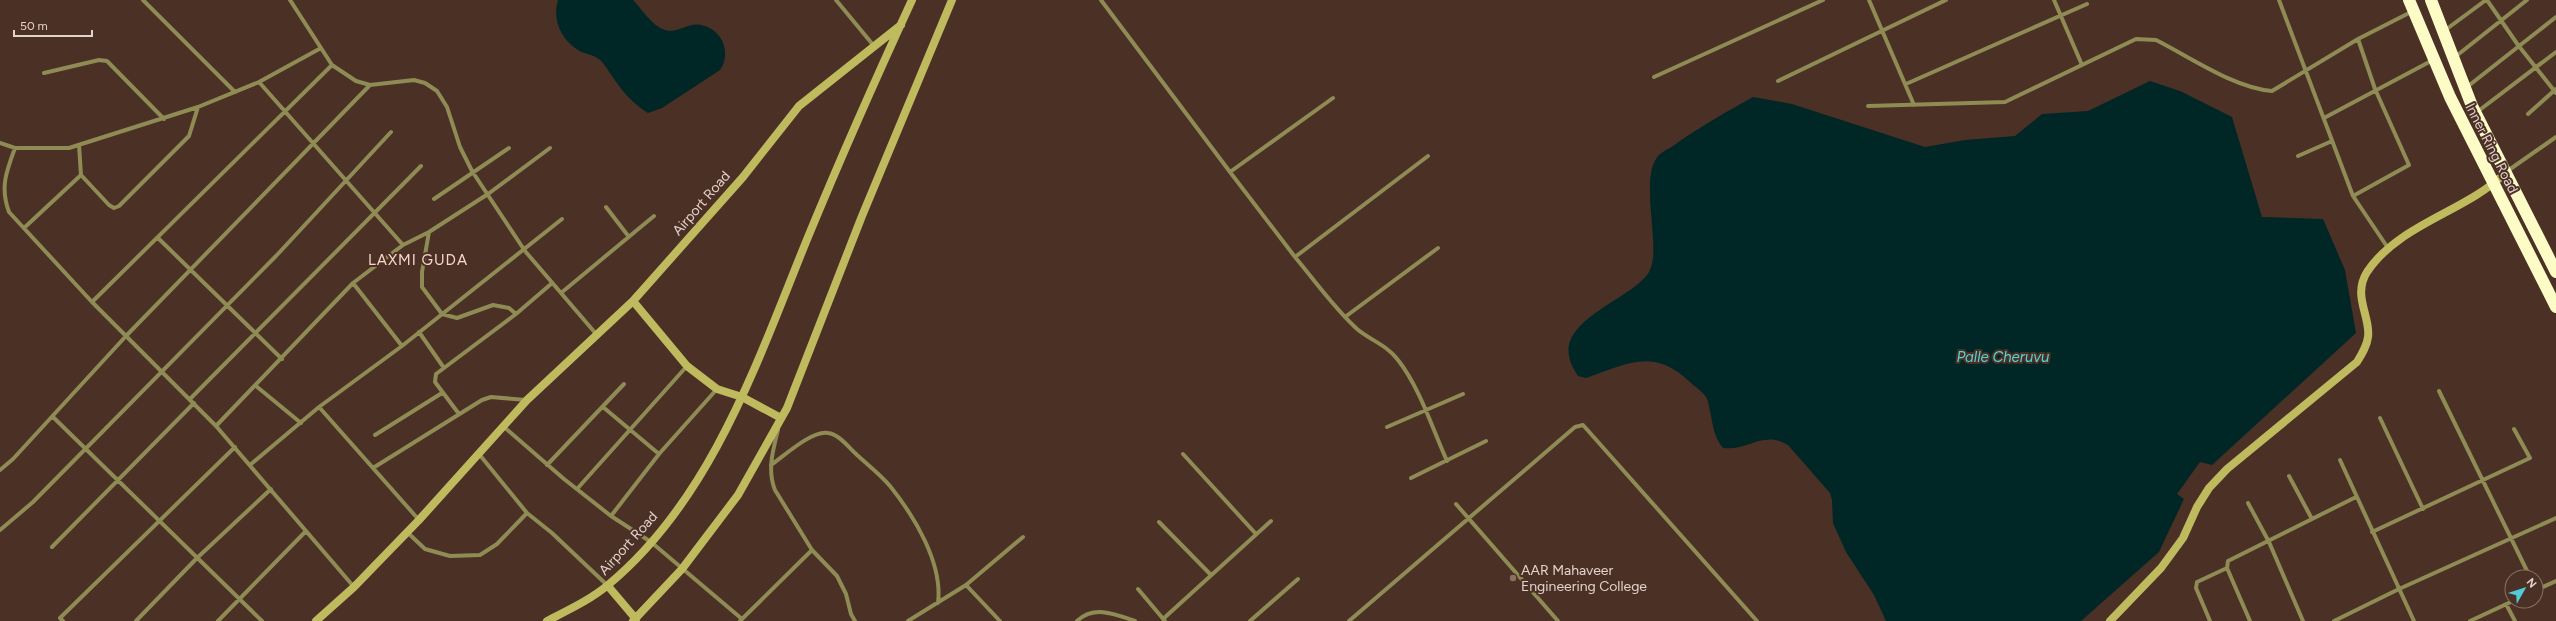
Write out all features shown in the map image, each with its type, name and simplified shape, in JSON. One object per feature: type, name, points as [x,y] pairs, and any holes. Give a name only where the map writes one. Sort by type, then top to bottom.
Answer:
[{"type":"highway","name":"Inner Ring Road","points":[[2433,1],[2443,32],[2475,113],[2504,174],[2556,272]]},
{"type":"highway","name":"Inner Ring Road","points":[[2411,5],[2450,97],[2556,307]]},
{"type":"street","points":[[142,0],[235,92]]},
{"type":"street","points":[[290,0],[332,65],[356,81],[370,85],[414,80],[425,83],[437,90],[447,107],[460,147],[472,171],[525,251],[551,284],[598,335]]},
{"type":"street","points":[[836,0],[874,46]]},
{"type":"street","name":"Airport Road","points":[[547,621],[608,586],[651,542],[700,477],[742,397],[827,193],[912,0]]},
{"type":"street","points":[[478,454],[526,514],[552,533],[608,586],[634,620],[682,569],[738,495],[781,418],[952,0]]},
{"type":"street","points":[[1101,0],[1295,258],[1345,317],[1358,330],[1372,338],[1397,358],[1404,368],[1447,461]]},
{"type":"street","points":[[1654,77],[1823,0]]},
{"type":"street","points":[[1869,0],[1914,105]]},
{"type":"street","points":[[1778,81],[1946,0]]},
{"type":"street","points":[[2054,0],[2082,65]]},
{"type":"street","points":[[2279,0],[2353,196],[2389,250]]},
{"type":"street","points":[[2443,32],[2486,0],[2501,18],[2518,45],[2555,91],[2528,114]]},
{"type":"street","points":[[2454,58],[2501,18],[2527,0]]},
{"type":"street","points":[[1906,84],[2087,4]]},
{"type":"street","points":[[1868,106],[2005,102],[2136,39],[2143,38],[2156,40],[2228,78],[2263,91],[2272,91],[2411,5]]},
{"type":"street","points":[[2465,88],[2518,45],[2556,17]]},
{"type":"street","name":"Airport Road","points":[[316,621],[354,587],[419,520],[527,400],[598,335],[632,301],[742,176],[799,106],[901,25]]},
{"type":"street","points":[[2353,196],[2408,165],[2375,89],[2358,39]]},
{"type":"street","points":[[0,143],[15,148],[62,148],[79,145],[198,107],[259,82],[321,48]]},
{"type":"street","points":[[2475,113],[2537,68],[2556,52]]},
{"type":"street","points":[[2324,118],[2375,89],[2434,59]]},
{"type":"street","points":[[44,73],[99,60],[107,61],[164,119]]},
{"type":"street","points":[[92,302],[286,113],[332,65]]},
{"type":"street","points":[[259,82],[403,245]]},
{"type":"street","points":[[0,470],[13,459],[53,417],[126,336],[370,85]]},
{"type":"street","points":[[1230,172],[1333,98]]},
{"type":"street","points":[[79,145],[81,175],[109,205],[114,208],[119,206],[189,136],[198,107]]},
{"type":"street","points":[[0,530],[33,502],[227,306],[391,132]]},
{"type":"street","points":[[2110,621],[2174,552],[2209,488],[2228,469],[2357,362],[2364,351],[2368,336],[2361,290],[2367,272],[2389,250],[2410,233],[2494,184],[2504,174],[2556,137]]},
{"type":"street","points":[[2298,156],[2332,141]]},
{"type":"street","points":[[15,148],[1,188],[2,200],[24,228],[92,302],[216,426],[354,587]]},
{"type":"street","points":[[434,199],[472,171],[508,148]]},
{"type":"street","points":[[216,426],[353,284],[403,245],[429,232],[488,194],[550,148]]},
{"type":"street","points":[[1295,258],[1428,156]]},
{"type":"street","points":[[190,399],[421,166]]},
{"type":"street","points":[[24,228],[81,175]]},
{"type":"street","points":[[606,207],[629,237]]},
{"type":"street","points":[[561,294],[654,216]]},
{"type":"street","points":[[250,465],[319,407],[402,346],[525,251],[562,219]]},
{"type":"street","points":[[429,232],[422,272],[422,288],[442,314],[457,318],[493,305],[509,308],[516,314]]},
{"type":"street","points":[[158,238],[282,359]]},
{"type":"street","points":[[1345,317],[1438,248]]},
{"type":"street","points":[[353,284],[402,346]]},
{"type":"street","points":[[459,414],[442,393],[434,378],[444,368],[516,314],[551,284]]},
{"type":"street","points":[[632,301],[687,366],[717,389],[742,397],[781,418]]},
{"type":"street","points":[[419,332],[444,368]]},
{"type":"street","points":[[577,489],[687,366]]},
{"type":"street","points":[[548,465],[624,384]]},
{"type":"street","points":[[256,386],[301,423]]},
{"type":"street","points":[[611,516],[659,454],[717,389]]},
{"type":"street","points":[[2439,391],[2526,569]]},
{"type":"street","points":[[375,435],[442,393]]},
{"type":"street","points":[[1387,427],[1425,412],[1463,394]]},
{"type":"street","points":[[373,468],[459,414],[491,397],[527,400]]},
{"type":"street","points":[[52,547],[194,403]]},
{"type":"street","points":[[319,407],[419,520]]},
{"type":"street","points":[[603,407],[659,454]]},
{"type":"street","points":[[53,417],[262,621]]},
{"type":"street","points":[[781,418],[771,465],[775,490],[812,550],[844,587],[851,614],[855,621]]},
{"type":"street","points":[[2380,418],[2423,508]]},
{"type":"street","points":[[1349,621],[1575,427],[1583,425],[1757,621]]},
{"type":"street","points":[[504,427],[611,516],[651,542],[741,620],[812,550]]},
{"type":"street","points":[[2372,532],[2530,458],[2514,429]]},
{"type":"street","points":[[771,465],[814,435],[828,432],[840,439],[890,485],[909,512],[930,554],[939,592],[938,603]]},
{"type":"street","points":[[1411,478],[1486,442]]},
{"type":"street","points":[[60,620],[234,447]]},
{"type":"street","points":[[1183,454],[1256,534]]},
{"type":"street","points":[[2340,460],[2414,621]]},
{"type":"street","points":[[2289,476],[2312,519]]},
{"type":"street","points":[[136,621],[197,558],[271,489]]},
{"type":"street","points":[[2250,621],[2227,568],[2228,561],[2269,542],[2356,497]]},
{"type":"street","points":[[2248,503],[2269,542],[2303,621]]},
{"type":"street","points":[[1456,504],[1558,621]]},
{"type":"street","points":[[407,532],[425,549],[450,556],[480,554],[497,544],[526,514]]},
{"type":"street","points":[[2334,621],[2511,537],[2556,518]]},
{"type":"street","points":[[1138,589],[1164,620],[1271,521]]},
{"type":"street","points":[[1159,522],[1211,575]]},
{"type":"street","points":[[218,621],[306,531]]},
{"type":"street","points":[[908,621],[966,585],[1023,537]]},
{"type":"street","points":[[2210,621],[2196,588],[2197,582],[2227,568]]},
{"type":"street","points":[[1250,621],[1298,579]]},
{"type":"street","points":[[2544,586],[2556,581]]},
{"type":"street","points":[[966,585],[1000,621]]},
{"type":"street","points":[[2470,621],[2504,605]]},
{"type":"street","points":[[2509,609],[2515,621]]},
{"type":"street","points":[[1077,621],[1090,612],[1102,612],[1135,621]]},
{"type":"water","points":[[558,0],[633,0],[656,25],[665,30],[670,31],[692,25],[708,27],[715,31],[723,42],[725,56],[723,63],[720,70],[662,108],[648,113],[633,102],[600,60],[572,46],[563,35],[559,28],[556,15]]},
{"type":"water","name":"Palle Cheruvu","points":[[2150,81],[2180,91],[2232,117],[2262,217],[2323,219],[2345,270],[2356,333],[2212,465],[2200,462],[2177,494],[2184,499],[2159,552],[2081,621],[1886,621],[1874,595],[1846,552],[1833,523],[1832,500],[1830,493],[1788,445],[1779,441],[1763,440],[1741,447],[1723,448],[1714,431],[1706,397],[1700,390],[1677,371],[1664,365],[1652,362],[1627,364],[1586,378],[1578,376],[1572,366],[1569,346],[1575,333],[1585,321],[1640,282],[1649,272],[1652,262],[1653,249],[1650,184],[1652,170],[1657,157],[1722,114],[1753,97],[1792,104],[1925,147],[1965,140],[2015,136],[2042,114],[2088,111]]},
{"type":"place","name":"AAR Mahaveer Engineering College","points":[[1513,578]]},
{"type":"district","name":"LAXMI GUDA","points":[[418,260]]}]
